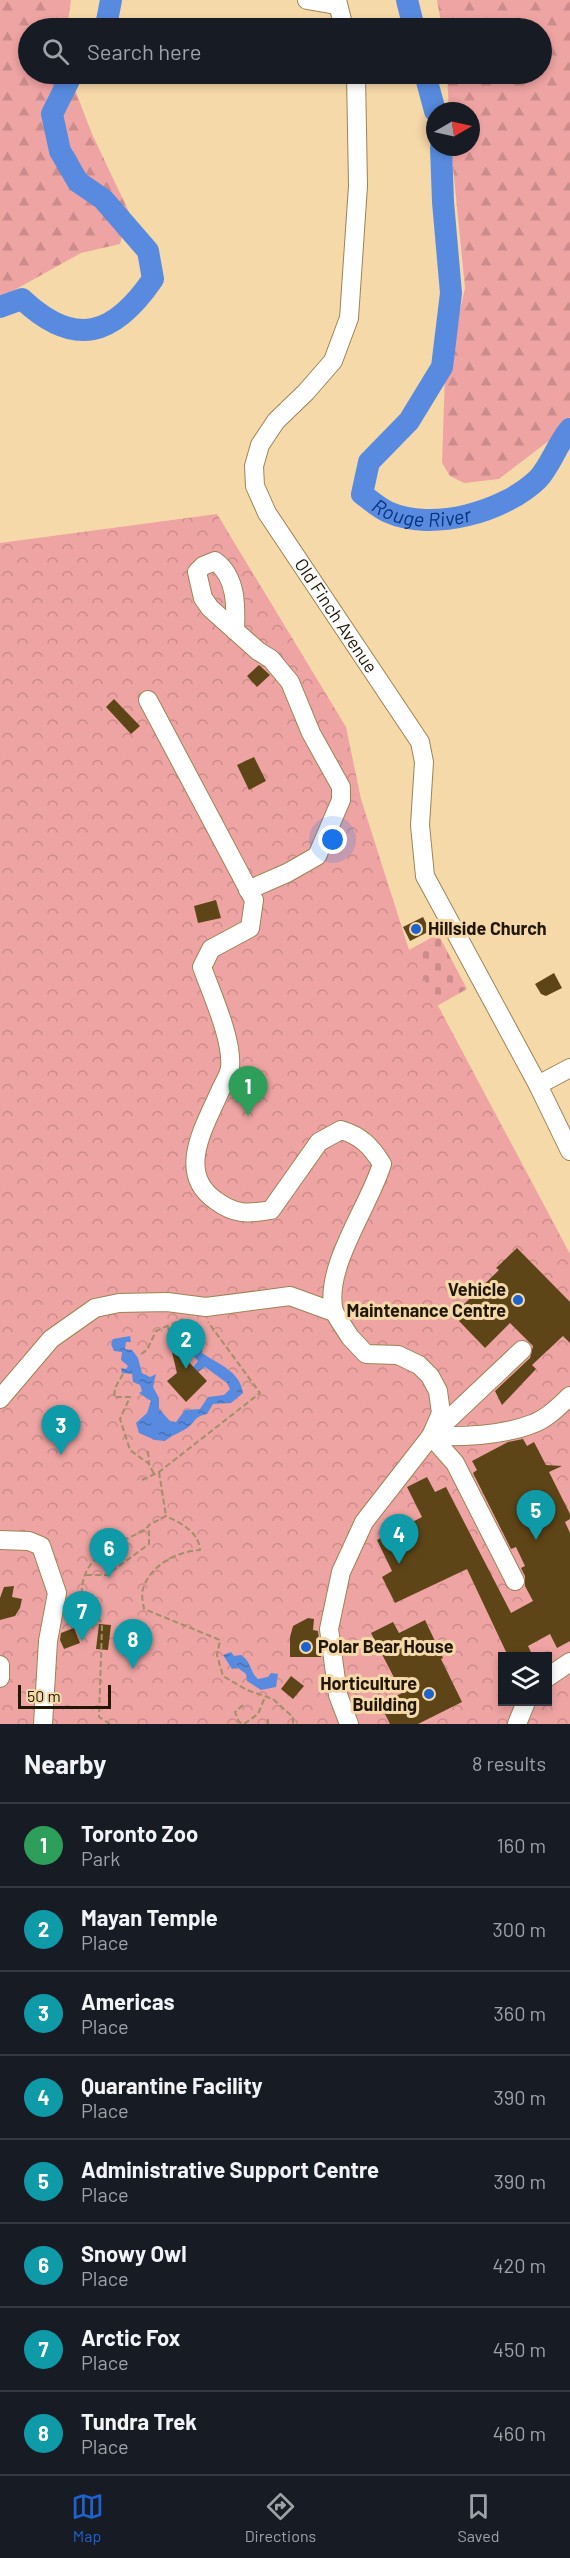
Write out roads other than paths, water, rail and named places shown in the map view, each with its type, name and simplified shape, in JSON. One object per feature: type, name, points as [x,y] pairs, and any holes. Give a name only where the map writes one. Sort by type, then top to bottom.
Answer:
[{"type":"street","points":[[307,0],[337,2],[341,18]]},
{"type":"street","name":"Old Finch Avenue","points":[[356,84],[358,186],[349,318],[333,361],[276,421],[260,445],[254,466],[255,486],[267,513],[420,742],[424,762],[420,825],[425,876],[537,1084],[570,1151]]},
{"type":"street","points":[[235,632],[281,669],[290,681],[311,734],[341,787],[341,800],[317,856],[287,873],[248,890]]},
{"type":"street","points":[[148,700],[254,900],[250,928],[211,949],[202,967],[225,1030],[230,1069],[195,1150],[195,1175],[205,1194],[224,1207],[248,1214],[271,1210],[319,1142],[341,1130],[356,1134],[372,1148],[382,1164],[369,1197],[345,1245],[332,1288],[334,1312],[350,1337],[366,1354],[398,1355],[419,1365],[430,1376],[438,1391],[441,1413],[431,1436]]},
{"type":"street","points":[[537,1084],[570,1068]]},
{"type":"street","points":[[0,1399],[51,1339],[95,1308],[138,1301],[206,1307],[290,1296],[334,1312]]},
{"type":"street","points":[[349,1724],[338,1695],[329,1629],[341,1572],[364,1522],[431,1436],[522,1350]]},
{"type":"street","points":[[431,1436],[471,1438],[532,1424],[548,1415],[570,1396]]},
{"type":"street","points":[[431,1436],[455,1463],[515,1581]]},
{"type":"street","points":[[0,1540],[29,1541],[41,1546],[57,1593],[48,1641],[43,1724]]},
{"type":"street","points":[[552,1674],[570,1662]]},
{"type":"street","points":[[0,1665],[0,1678]]},
{"type":"street","points":[[517,1724],[524,1706]]},
{"type":"water","points":[[130,1336],[131,1342],[126,1342],[125,1349],[132,1350],[138,1358],[142,1373],[150,1377],[156,1374],[153,1387],[159,1398],[159,1409],[170,1421],[176,1422],[185,1410],[200,1409],[208,1397],[224,1395],[230,1389],[227,1383],[205,1367],[198,1372],[193,1367],[198,1361],[190,1352],[190,1344],[196,1340],[203,1341],[202,1353],[238,1379],[243,1393],[231,1403],[213,1404],[207,1414],[199,1416],[190,1426],[165,1441],[155,1440],[139,1433],[136,1423],[147,1413],[151,1401],[139,1393],[142,1391],[140,1385],[133,1382],[132,1374],[122,1373],[121,1368],[126,1369],[128,1366],[121,1360],[122,1352],[114,1351],[111,1344],[113,1339]]},
{"type":"water","points":[[231,1652],[234,1656],[241,1655],[245,1658],[258,1679],[268,1677],[271,1673],[278,1674],[276,1687],[261,1690],[247,1681],[246,1674],[238,1668],[232,1669],[223,1655]]},
{"type":"waterway","name":"Rouge River","points":[[108,18],[111,0]]},
{"type":"waterway","name":"Rouge River","points":[[407,0],[412,18]]},
{"type":"waterway","name":"Rouge River","points":[[0,307],[22,299],[41,315],[59,325],[76,330],[93,329],[108,324],[124,313],[153,279],[148,251],[103,199],[78,182],[60,151],[52,114],[67,84]]},
{"type":"waterway","name":"Rouge River","points":[[428,84],[433,102]]},
{"type":"waterway","name":"Rouge River","points":[[441,156],[451,293],[442,367],[409,421],[369,462],[362,494],[388,512],[406,518],[446,519],[487,509],[524,491],[538,479],[570,429]]},
{"type":"place","name":"Hillside Church","points":[[416,929]]},
{"type":"place","name":"Toronto Zoo","points":[[248,1116]]},
{"type":"place","name":"Vehicle Maintenance Centre","points":[[518,1300]]},
{"type":"place","name":"Mayan Temple","points":[[186,1369]]},
{"type":"place","name":"Americas","points":[[61,1455]]},
{"type":"place","name":"Administrative Support Centre","points":[[536,1540]]},
{"type":"place","name":"Quarantine Facility","points":[[399,1564]]},
{"type":"place","name":"Snowy Owl","points":[[109,1578]]},
{"type":"place","name":"Arctic Fox","points":[[82,1641]]},
{"type":"place","name":"Polar Bear House","points":[[306,1647]]},
{"type":"place","name":"Tundra Trek","points":[[133,1669]]},
{"type":"place","name":"Horticulture Building","points":[[429,1694]]}]
